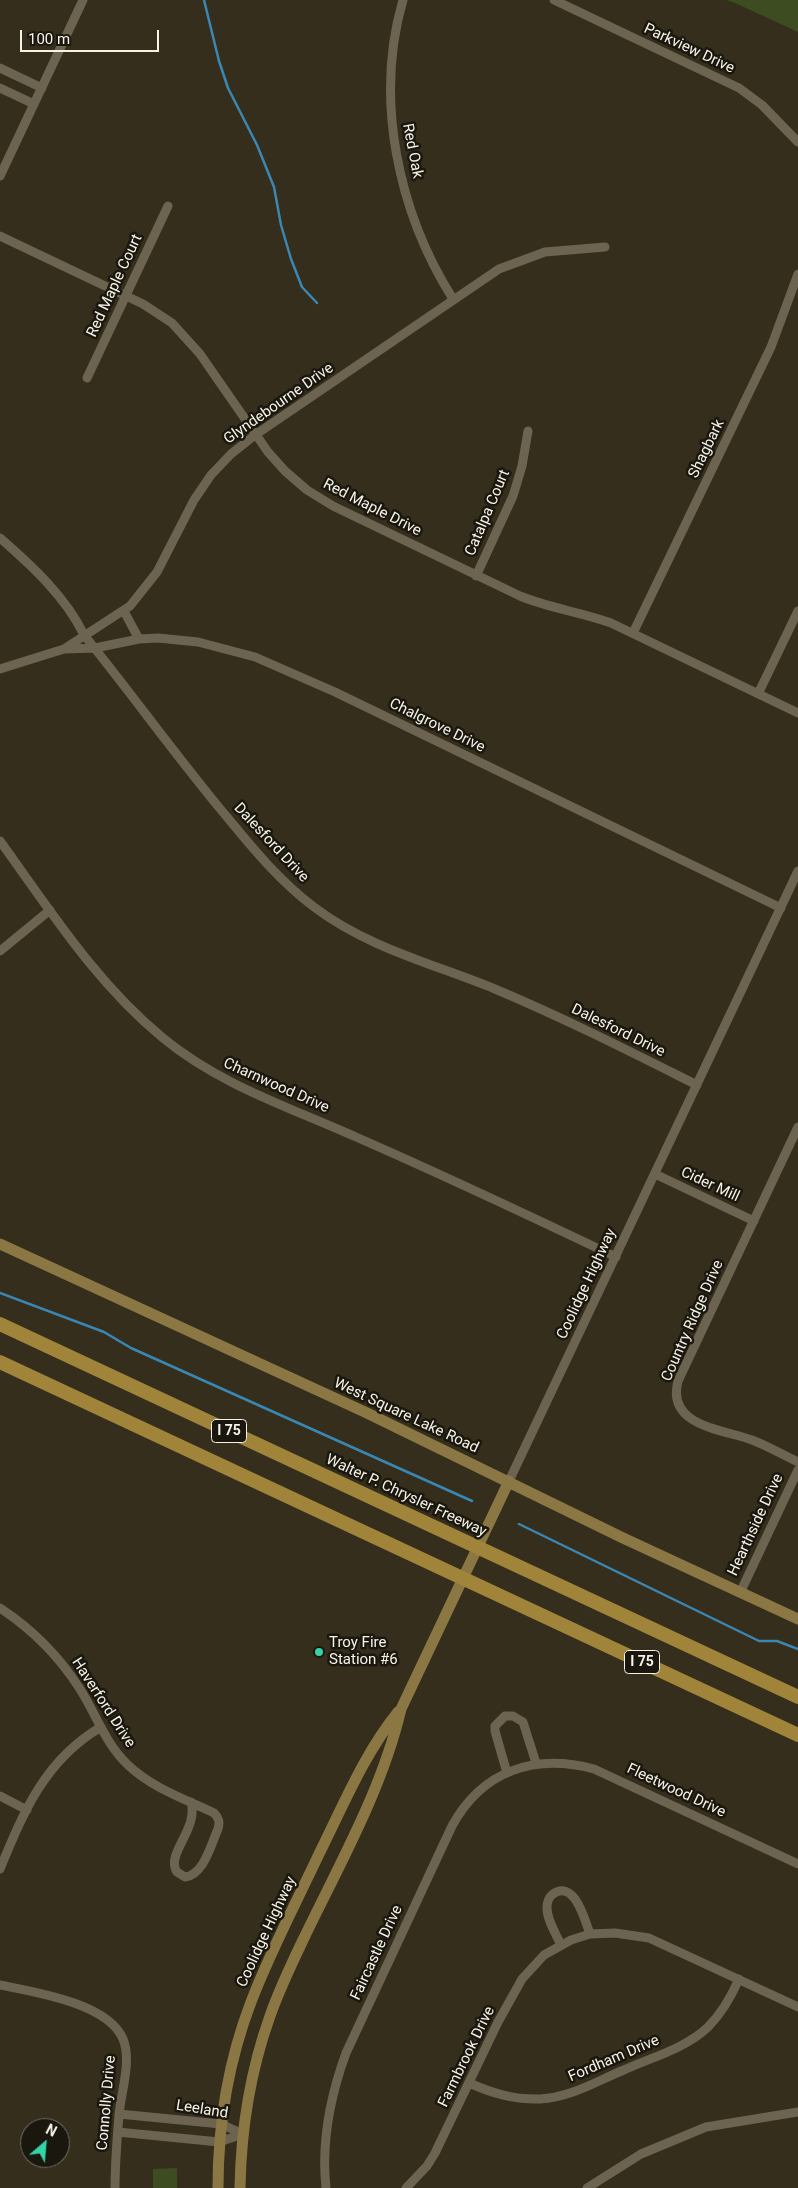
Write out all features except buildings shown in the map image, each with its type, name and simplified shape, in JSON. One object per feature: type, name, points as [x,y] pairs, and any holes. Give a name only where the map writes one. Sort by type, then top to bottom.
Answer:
[{"type":"highway","name":"Walter P. Chrysler Freeway","points":[[0,1324],[798,1698]]},
{"type":"highway","name":"I 75","points":[[0,1362],[798,1735]]},
{"type":"main road","name":"West Square Lake Road","points":[[0,1244],[367,1413],[740,1593],[798,1619]]},
{"type":"main road","name":"Coolidge Highway","points":[[240,2188],[243,2134],[255,2065],[270,2016],[292,1965],[367,1807],[395,1734],[401,1709],[509,1482]]},
{"type":"main road","name":"Coolidge Highway","points":[[218,2188],[221,2124],[236,2049],[259,1981],[346,1798],[384,1730],[401,1709]]},
{"type":"street","points":[[0,176],[83,0]]},
{"type":"street","name":"Red Oak","points":[[403,0],[392,61],[390,101],[394,141],[404,186],[426,251],[453,299]]},
{"type":"street","name":"Parkview Drive","points":[[554,0],[739,88],[762,105],[798,142]]},
{"type":"street","points":[[0,68],[42,88]]},
{"type":"street","points":[[0,88],[34,104]]},
{"type":"street","name":"Red Maple Court","points":[[87,378],[168,206]]},
{"type":"street","name":"Red Maple Drive","points":[[0,236],[153,309],[181,331],[200,354],[255,435],[285,471],[326,502],[476,576],[534,602],[586,615],[633,633],[798,713]]},
{"type":"street","name":"Glyndebourne Drive","points":[[0,669],[64,649],[84,634],[124,611],[138,598],[157,572],[194,500],[211,475],[231,454],[255,435],[487,276],[527,257],[555,250],[605,247]]},
{"type":"street","name":"Shagbark","points":[[633,633],[771,347],[798,274]]},
{"type":"street","name":"Catalpa Court","points":[[476,576],[513,496],[522,466],[528,431]]},
{"type":"street","name":"Dalesford Drive","points":[[0,538],[50,586],[75,618],[84,634],[252,848],[286,883],[314,907],[385,947],[520,1000],[697,1085]]},
{"type":"street","points":[[124,611],[139,639]]},
{"type":"street","points":[[758,694],[798,611]]},
{"type":"street","name":"Chalgrove Drive","points":[[64,649],[95,648],[139,639],[198,642],[242,652],[272,663],[366,707],[781,908]]},
{"type":"street","name":"Charnwood Drive","points":[[0,841],[95,971],[128,1006],[164,1039],[199,1065],[242,1088],[364,1140],[616,1257]]},
{"type":"street","name":"Coolidge Highway","points":[[509,1482],[798,871]]},
{"type":"street","points":[[0,951],[50,910]]},
{"type":"street","name":"Country Ridge Drive","points":[[798,1128],[678,1381],[676,1398],[681,1411],[694,1421],[754,1441],[798,1462]]},
{"type":"street","name":"Cider Mill","points":[[655,1174],[754,1221]]},
{"type":"street","name":"Hearthside Drive","points":[[740,1593],[798,1470]]},
{"type":"street","name":"Haverford Drive","points":[[0,1608],[25,1626],[58,1659],[80,1688],[101,1727],[118,1753],[139,1774],[214,1813],[220,1823],[200,1869],[194,1875],[185,1877],[177,1872],[174,1865],[175,1856],[193,1820],[194,1811],[191,1802]]},
{"type":"street","points":[[506,1773],[495,1732],[496,1726],[506,1716],[513,1716],[523,1722],[536,1764]]},
{"type":"street","points":[[0,1869],[27,1810],[54,1765],[78,1742],[101,1727]]},
{"type":"street","name":"Fleetwood Drive","points":[[522,1767],[536,1764],[570,1764],[608,1775],[798,1864]]},
{"type":"street","name":"Faircastle Drive","points":[[326,2188],[326,2130],[330,2104],[357,2027],[458,1815],[472,1797],[483,1787],[506,1773],[522,1767]]},
{"type":"street","points":[[0,1796],[27,1810]]},
{"type":"street","points":[[561,1945],[547,1909],[549,1898],[557,1893],[566,1892],[575,1898],[590,1934]]},
{"type":"street","name":"Farmbrook Drive","points":[[406,2188],[427,2166],[435,2153],[498,2022],[522,1979],[544,1956],[561,1945],[590,1934],[627,1933],[649,1938],[798,2007]]},
{"type":"street","name":"Fordham Drive","points":[[469,2083],[500,2095],[522,2099],[541,2099],[565,2094],[671,2050],[696,2036],[708,2027],[724,2008],[739,1979]]},
{"type":"street","name":"Connolly Drive","points":[[0,1985],[72,2003],[104,2018],[116,2027],[123,2038],[126,2050],[119,2114],[116,2188]]},
{"type":"street","points":[[587,2188],[641,2154],[706,2127],[798,2112]]},
{"type":"street","name":"Leeland","points":[[119,2114],[221,2124],[243,2134]]},
{"type":"street","name":"Leeland","points":[[118,2132],[219,2142],[243,2134]]},
{"type":"green space","points":[[726,0],[798,0],[798,32],[735,3]]},
{"type":"green space","points":[[177,2168],[177,2188],[153,2188],[153,2169]]},
{"type":"waterway","points":[[204,0],[219,61],[228,88],[257,145],[274,187],[281,225],[291,259],[302,287],[317,303]]},
{"type":"waterway","points":[[0,1293],[104,1332],[131,1348],[472,1501]]},
{"type":"waterway","points":[[519,1524],[759,1641],[777,1641],[798,1649]]},
{"type":"place","name":"Troy Fire Station #6","points":[[319,1652]]}]
